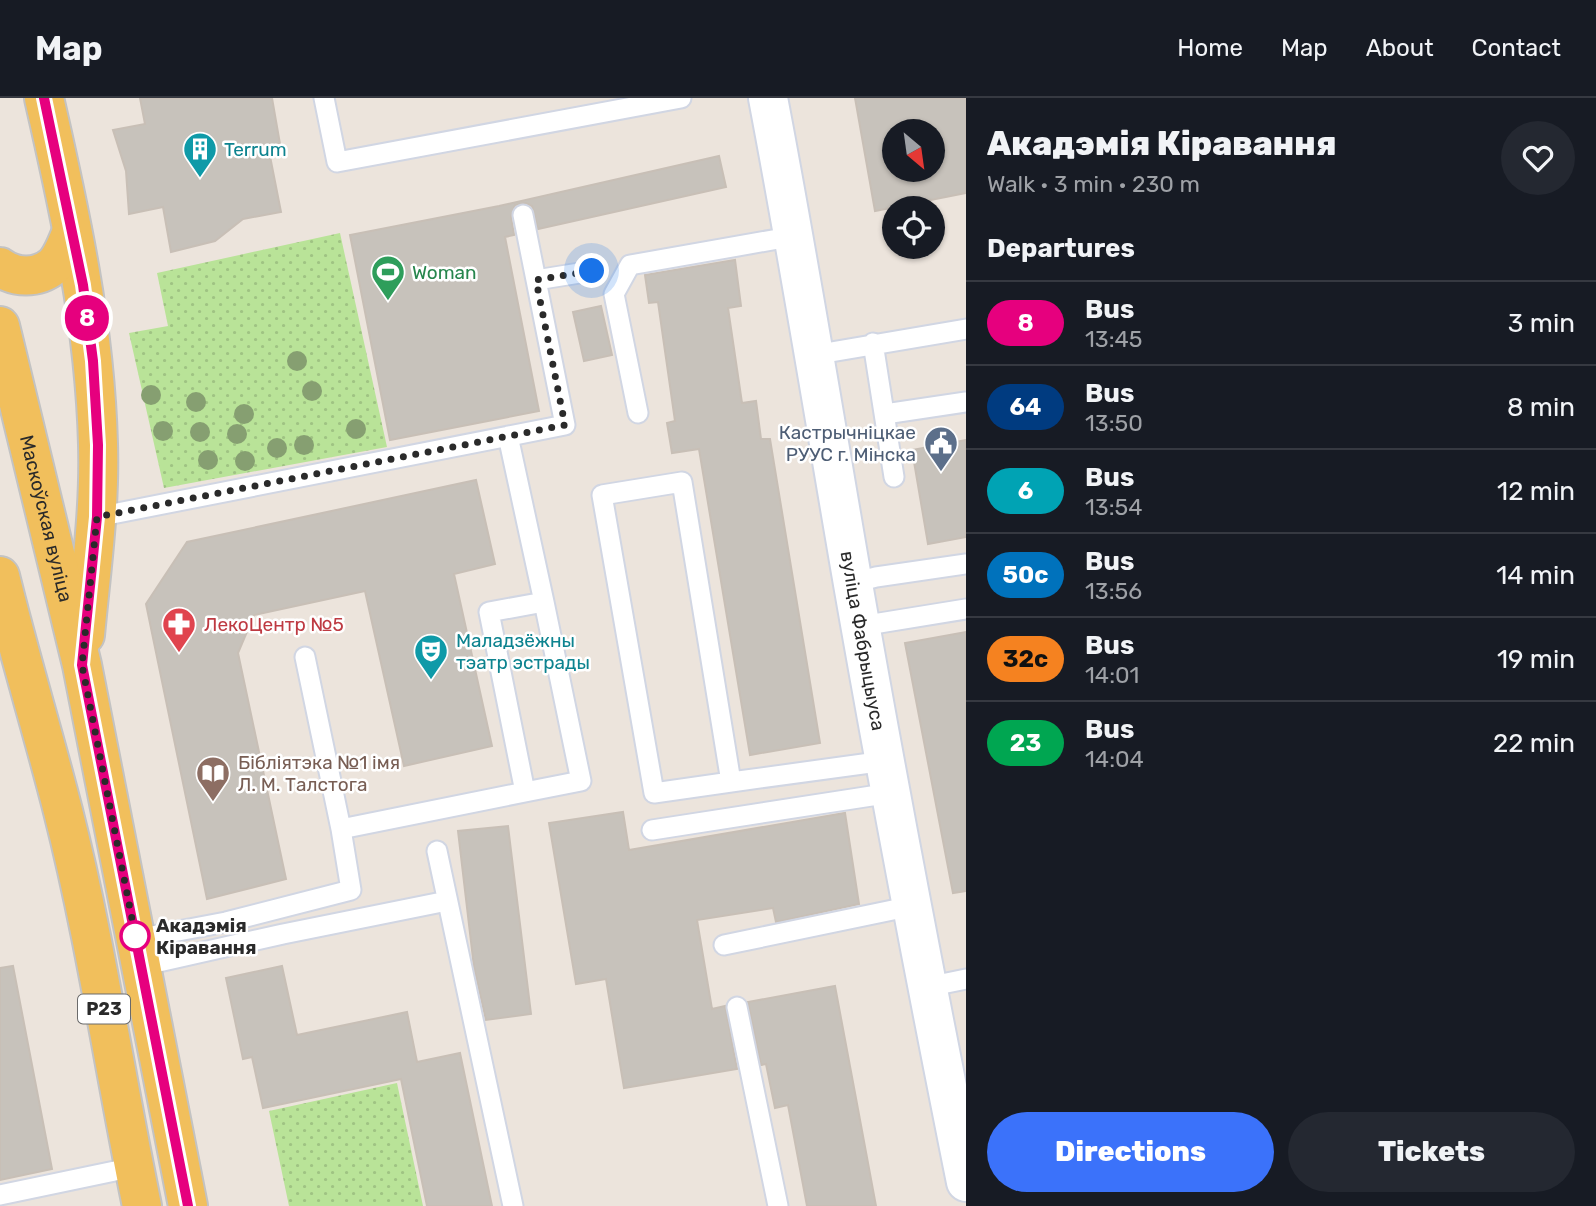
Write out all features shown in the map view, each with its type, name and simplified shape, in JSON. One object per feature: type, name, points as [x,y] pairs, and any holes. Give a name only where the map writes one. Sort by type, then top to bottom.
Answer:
[{"type":"main road","points":[[44,98],[83,285],[93,361],[98,445],[97,517],[82,665]]},
{"type":"main road","points":[[0,267],[22,276],[38,274],[53,266],[63,252],[72,231]]},
{"type":"main road","name":"Маскоўская вуліца","points":[[0,326],[82,665],[188,1206]]},
{"type":"main road","name":"Р23","points":[[0,576],[20,660],[63,812],[142,1206]]},
{"type":"street","name":"вуліца Фабрыцыуса","points":[[768,98],[816,352],[853,583],[926,987],[966,1182]]},
{"type":"lane","points":[[324,98],[337,162],[681,98]]},
{"type":"lane","points":[[97,517],[565,425],[523,215]]},
{"type":"lane","points":[[638,413],[614,294],[630,265],[795,236]]},
{"type":"lane","points":[[536,280],[592,271]]},
{"type":"lane","points":[[816,352],[831,352],[966,329]]},
{"type":"lane","points":[[873,343],[894,477]]},
{"type":"lane","points":[[885,414],[966,402]]},
{"type":"lane","points":[[341,829],[581,781],[508,436]]},
{"type":"lane","points":[[731,782],[682,482],[602,495],[654,793],[731,782],[888,777]]},
{"type":"lane","points":[[853,583],[876,577],[966,564]]},
{"type":"lane","points":[[526,792],[489,612],[544,602]]},
{"type":"lane","points":[[861,626],[966,609]]},
{"type":"lane","points":[[138,953],[226,922],[351,890],[305,657]]},
{"type":"lane","points":[[652,830],[888,777]]},
{"type":"lane","points":[[437,851],[513,1206]]},
{"type":"lane","points":[[138,953],[283,934],[447,901]]},
{"type":"lane","points":[[724,945],[912,906]]},
{"type":"lane","points":[[926,987],[966,979]]},
{"type":"lane","points":[[737,1007],[778,1206]]},
{"type":"lane","points":[[0,1195],[134,1167]]},
{"type":"green space","points":[[340,233],[387,447],[164,488],[129,333],[168,326],[157,273]]},
{"type":"green space","points":[[397,1083],[423,1206],[289,1206],[269,1111]]},
{"type":"building","name":"Terrum","points":[[140,98],[272,98],[280,144],[268,146],[281,212],[243,219],[215,241],[171,252],[163,207],[129,214],[126,171],[113,130],[145,124]]},
{"type":"building","points":[[855,98],[966,98],[966,193],[945,197],[882,196],[882,210],[875,211]]},
{"type":"building","points":[[719,156],[726,187],[538,229],[532,206],[526,203],[515,205],[511,217],[514,235],[505,237],[539,411],[390,440],[350,235],[499,206]]},
{"type":"building","points":[[735,260],[741,306],[728,308],[742,403],[756,401],[761,439],[770,439],[820,743],[750,755],[699,449],[672,453],[667,423],[675,421],[658,302],[649,303],[645,275]]},
{"type":"building","points":[[601,306],[612,355],[584,361],[573,312]]},
{"type":"building","name":"Кастрычніцкае РУУС г. Мінска","points":[[966,440],[966,537],[928,544],[912,450]]},
{"type":"building","points":[[476,480],[495,564],[454,574],[492,746],[404,766],[365,591],[254,615],[238,653],[286,879],[207,899],[146,604],[187,542]]},
{"type":"building","points":[[966,632],[966,891],[953,893],[905,643]]},
{"type":"building","points":[[623,812],[629,850],[845,813],[859,904],[776,922],[773,908],[697,920],[712,1009],[725,1006],[737,1069],[624,1088],[606,979],[576,984],[549,823]]},
{"type":"building","points":[[508,826],[531,1014],[486,1020],[474,967],[458,831]]},
{"type":"building","points":[[13,966],[52,1169],[0,1180],[0,968]]},
{"type":"building","points":[[282,966],[297,1035],[407,1012],[417,1062],[460,1053],[492,1206],[427,1206],[401,1079],[263,1108],[252,1057],[243,1059],[226,978]]},
{"type":"building","points":[[835,986],[876,1206],[807,1206],[788,1105],[775,1108],[766,1064],[761,1065],[748,1002]]},
{"type":"bus line","name":"8","points":[[44,98],[83,285],[93,361],[98,445],[97,517],[82,665],[188,1206]]},
{"type":"place","name":"Terrum","points":[[200,179]]},
{"type":"place","name":"Woman","points":[[388,302]]},
{"type":"place","name":"Кастрычніцкае РУУС г. Мінска","points":[[941,473]]},
{"type":"place","name":"ЛекоЦентр №5","points":[[179,654]]},
{"type":"place","name":"Маладзёжны тэатр эстрады","points":[[431,681]]},
{"type":"place","name":"Бібліятэка №1 імя Л. М. Талстога","points":[[213,803]]},
{"type":"place","name":"Акадэмія Кіравання","points":[[135,936]]},
{"type":"route","points":[[135,936],[136,939],[82,665],[97,517],[565,425],[536,280],[592,271]]}]
